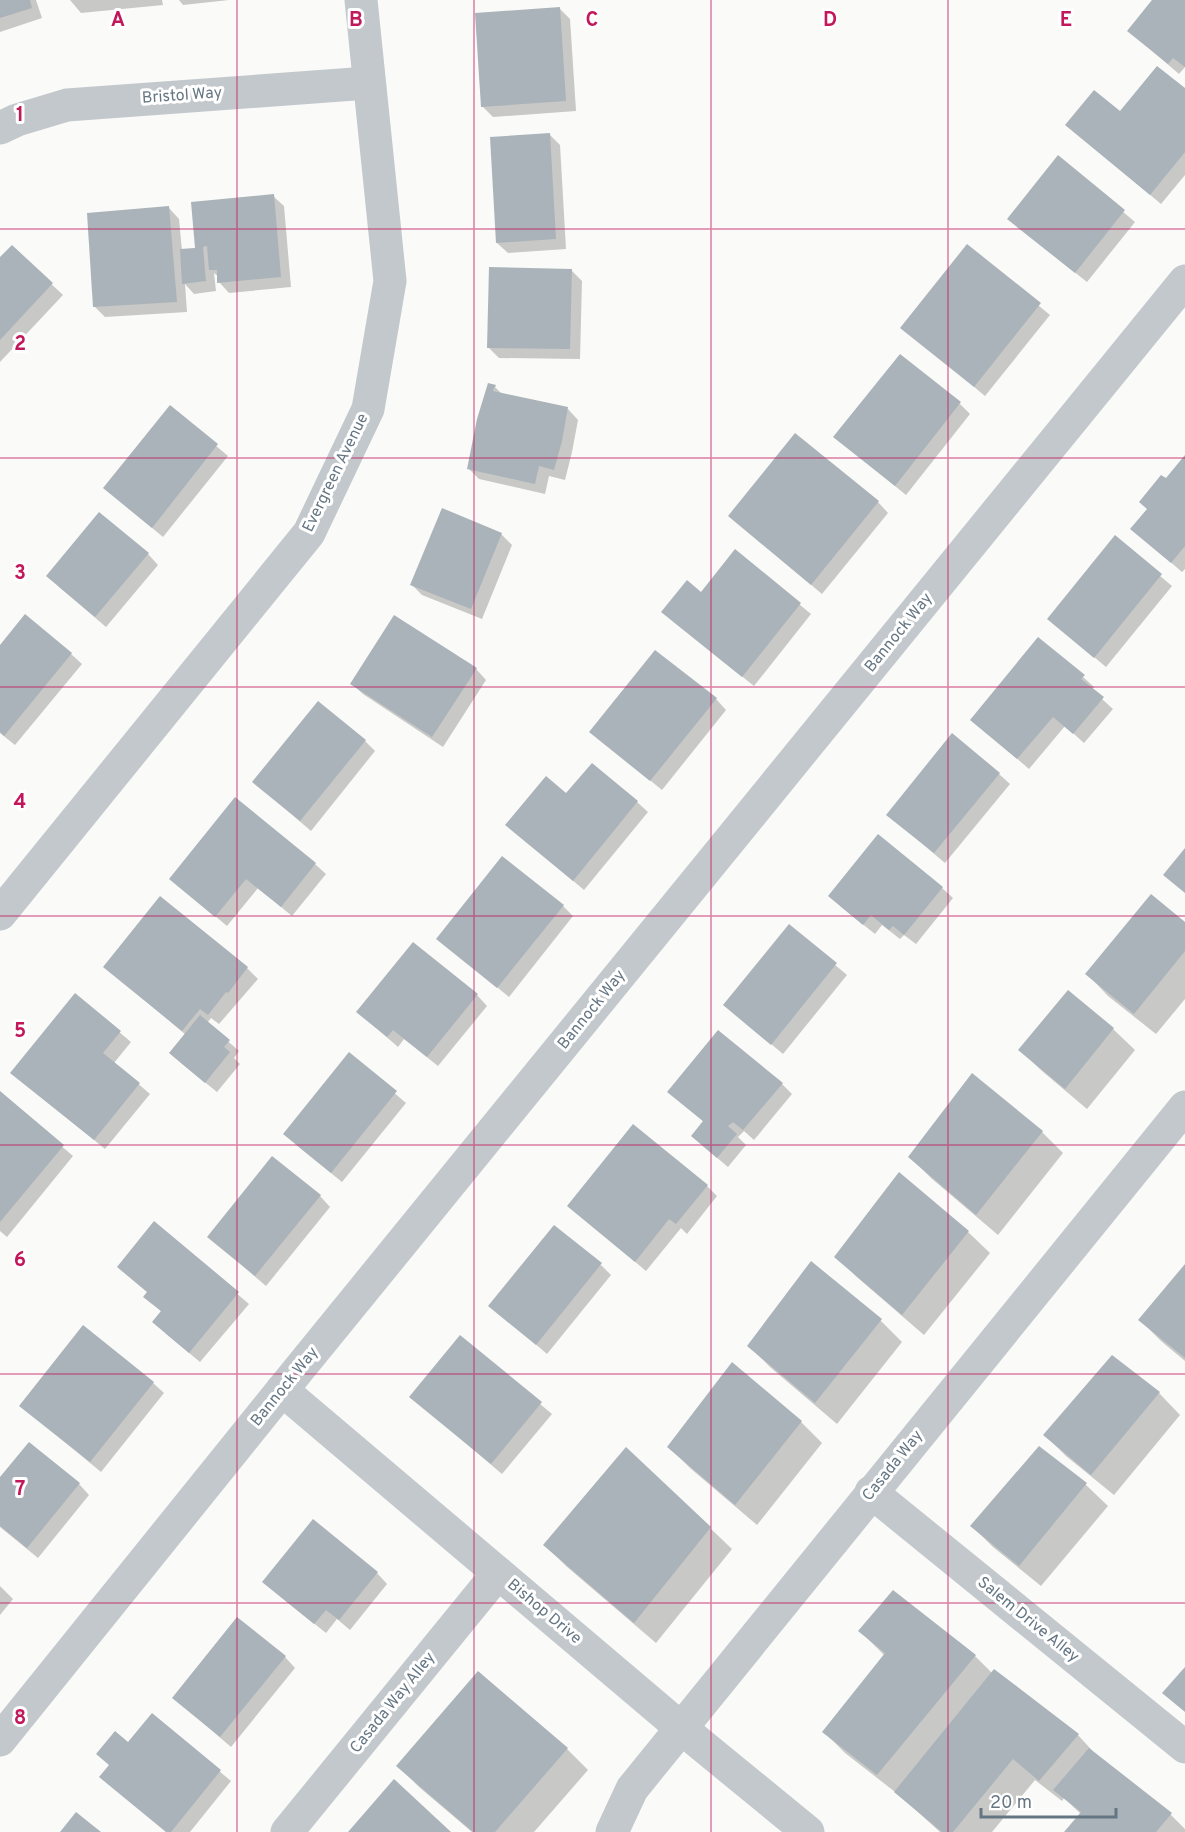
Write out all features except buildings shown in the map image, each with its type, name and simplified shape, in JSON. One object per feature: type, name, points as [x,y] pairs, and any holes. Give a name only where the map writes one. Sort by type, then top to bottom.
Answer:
[{"type":"street","name":"Evergreen Avenue","points":[[0,914],[309,533],[368,409],[390,281],[361,0]]},
{"type":"street","name":"Bristol Way","points":[[0,128],[17,120],[67,105],[368,83]]},
{"type":"street","name":"Bannock Way","points":[[0,1740],[1185,281]]},
{"type":"street","name":"Casada Way","points":[[612,1832],[632,1789],[1185,1107]]},
{"type":"street","name":"Bishop Drive","points":[[282,1390],[681,1728],[808,1832]]},
{"type":"street","name":"Salem Drive Alley","points":[[871,1492],[1185,1748]]},
{"type":"street","name":"Casada Way Alley","points":[[288,1832],[498,1573]]}]
